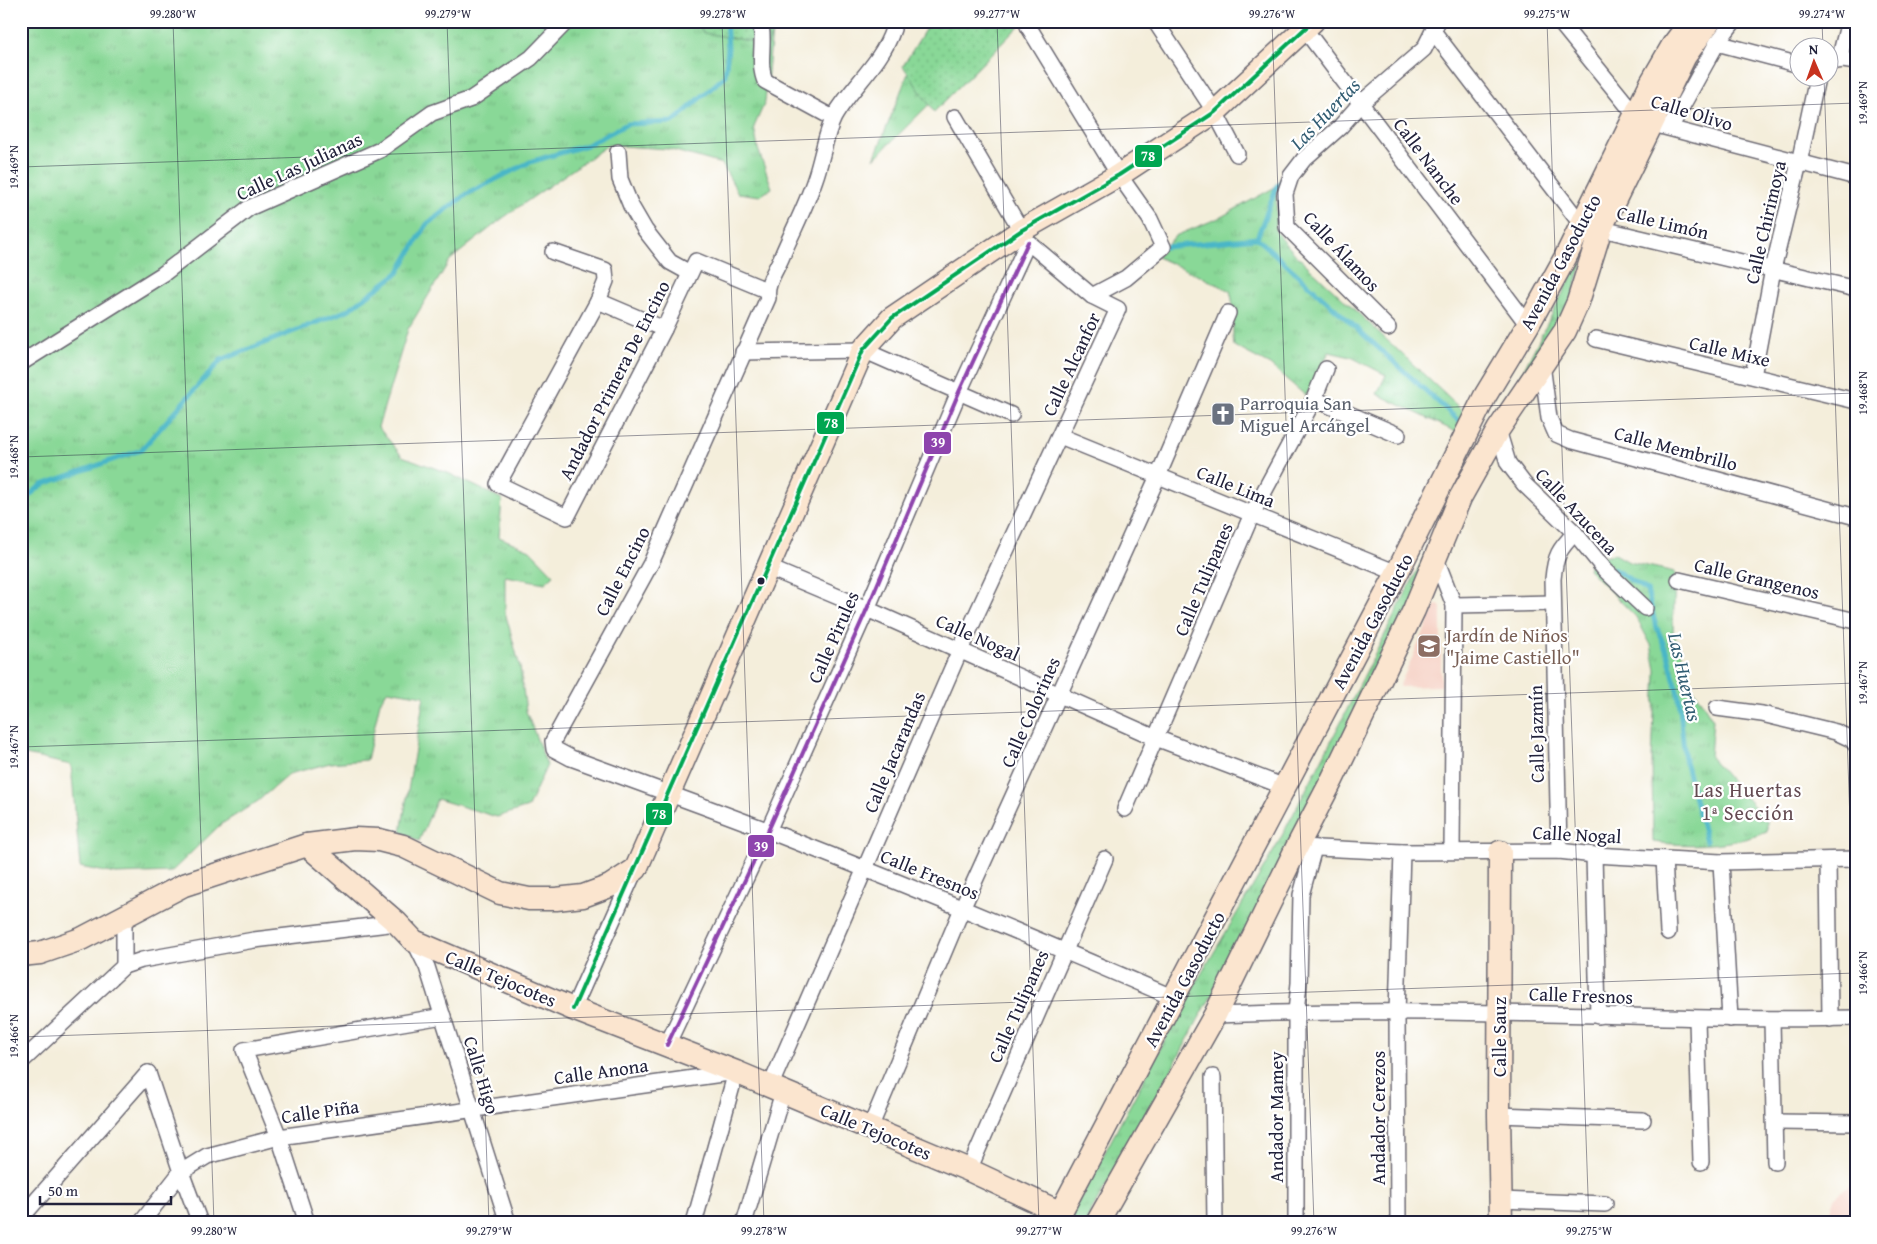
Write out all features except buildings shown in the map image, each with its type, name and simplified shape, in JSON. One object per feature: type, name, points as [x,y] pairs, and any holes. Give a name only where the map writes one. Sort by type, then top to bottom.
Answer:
[{"type":"street","name":"Calle Las Julianas","points":[[21,363],[164,274],[249,208],[380,150],[432,113],[471,99],[531,58],[567,21]]},
{"type":"street","points":[[760,21],[763,32],[761,71],[765,81],[833,118]]},
{"type":"street","points":[[1155,21],[1215,112],[1237,154]]},
{"type":"street","name":"Calle Olivo","points":[[1559,21],[1653,123],[1856,177]]},
{"type":"street","name":"Avenida Gasoducto","points":[[1653,123],[1651,83],[1673,45],[1691,21]]},
{"type":"street","name":"Avenida Gasoducto","points":[[1058,1218],[1398,573],[1485,396],[1528,325],[1565,258],[1591,226],[1653,123],[1685,56],[1710,21]]},
{"type":"street","points":[[1653,123],[1734,21]]},
{"type":"street","points":[[1840,44],[1848,21]]},
{"type":"street","points":[[574,1009],[863,350],[892,318],[1025,236],[1215,112],[1306,24]]},
{"type":"street","name":"Calle Nanche","points":[[1306,24],[1357,99],[1528,325]]},
{"type":"street","points":[[1028,26],[1119,175]]},
{"type":"street","points":[[1357,99],[1424,49],[1435,26],[1591,226]]},
{"type":"street","name":"Calle Encino","points":[[668,794],[571,758],[554,749],[553,741],[651,563],[768,298],[770,281],[794,231],[816,178],[833,118],[849,93],[882,52],[893,30]]},
{"type":"street","points":[[1716,43],[1790,62]]},
{"type":"street","points":[[1840,61],[1856,62]]},
{"type":"street","name":"Calle Chirimoya","points":[[1754,376],[1773,269],[1815,88]]},
{"type":"street","name":"Calle Álamos","points":[[1357,99],[1340,127],[1304,159],[1291,176],[1285,194],[1287,227],[1388,328]]},
{"type":"street","points":[[955,117],[1025,236],[1092,296]]},
{"type":"street","points":[[618,152],[620,179],[631,206],[645,230],[670,262],[693,267],[766,290],[767,294]]},
{"type":"street","name":"Calle Alcanfor","points":[[1092,296],[1126,278],[1163,247],[1150,219],[1119,175]]},
{"type":"street","name":"Avenida Gasoducto","points":[[1097,1223],[1215,1015],[1305,848],[1332,780],[1401,637],[1436,559],[1460,498],[1498,430],[1565,332],[1578,302],[1591,226]]},
{"type":"street","name":"Calle Limón","points":[[1591,226],[1856,289]]},
{"type":"street","name":"Calle Pirules","points":[[667,1045],[768,831],[867,609],[1025,236]]},
{"type":"street","points":[[553,252],[605,270],[606,281],[598,302],[664,329]]},
{"type":"street","name":"Andador Primera De Encino","points":[[598,302],[498,484],[567,517],[664,329],[693,267]]},
{"type":"street","name":"Calle Alcanfor","points":[[1060,436],[1118,308],[1092,296]]},
{"type":"street","name":"Calle Colorines","points":[[870,1128],[962,909],[1060,696],[1158,476],[1228,312]]},
{"type":"street","name":"Calle Mixe","points":[[1596,339],[1856,401]]},
{"type":"street","points":[[743,352],[863,350],[1011,415]]},
{"type":"street","name":"Calle Membrillo","points":[[1542,364],[1549,418],[1556,434],[1570,440],[1856,517]]},
{"type":"street","name":"Calle Tulipanes","points":[[1130,810],[1252,514],[1314,399],[1326,369]]},
{"type":"street","points":[[1314,399],[1398,435]]},
{"type":"street","name":"Calle Azucena","points":[[1498,430],[1508,463],[1524,484],[1575,532],[1605,570],[1645,608]]},
{"type":"street","name":"Calle Lima","points":[[1060,436],[1398,573]]},
{"type":"street","name":"Calle Jacarandas","points":[[744,1223],[777,1089],[866,870],[960,650],[1060,436]]},
{"type":"street","name":"Calle Jazmín","points":[[1559,851],[1553,603],[1555,562],[1560,549],[1575,532]]},
{"type":"street","points":[[1436,559],[1454,606],[1452,851]]},
{"type":"street","name":"Calle Nogal","points":[[767,567],[867,609],[1160,740],[1284,787]]},
{"type":"street","name":"Calle Grangenos","points":[[1679,580],[1856,621]]},
{"type":"street","points":[[1454,606],[1553,603]]},
{"type":"street","points":[[1718,708],[1762,714],[1836,732],[1851,739],[1856,745]]},
{"type":"street","name":"Calle Fresnos","points":[[668,794],[768,831],[1065,950],[1174,998]]},
{"type":"street","points":[[21,955],[40,953],[81,940],[184,885],[307,845],[355,839],[379,840],[403,846],[500,893],[530,899],[583,896],[610,886],[636,868]]},
{"type":"street","name":"Calle Tejocotes","points":[[307,845],[397,923],[414,941],[574,1009],[736,1072],[969,1170],[1058,1218]]},
{"type":"street","name":"Calle Nogal","points":[[1305,848],[1402,852],[1559,851],[1594,855],[1722,862],[1856,859]]},
{"type":"street","name":"Andador Mamey","points":[[1296,1223],[1296,1012],[1305,848]]},
{"type":"street","name":"Andador Cerezos","points":[[1398,1223],[1397,1013],[1402,852]]},
{"type":"street","name":"Calle Sauz","points":[[1500,852],[1499,1115],[1501,1223]]},
{"type":"street","points":[[1594,855],[1598,1016]]},
{"type":"street","name":"Calle Tulipanes","points":[[969,1170],[1105,859]]},
{"type":"street","points":[[1664,859],[1668,932]]},
{"type":"street","points":[[1828,860],[1830,1019]]},
{"type":"street","points":[[1722,862],[1730,1019]]},
{"type":"street","points":[[124,916],[124,966]]},
{"type":"street","points":[[21,1062],[124,966],[142,960],[254,940],[397,923]]},
{"type":"street","name":"Calle Higo","points":[[414,941],[426,966],[443,1016],[508,1223]]},
{"type":"street","name":"Calle Fresnos","points":[[1215,1015],[1296,1012],[1499,1013],[1772,1020],[1856,1018]]},
{"type":"street","points":[[307,1223],[279,1137],[244,1050],[443,1016]]},
{"type":"street","points":[[1697,1019],[1701,1162]]},
{"type":"street","points":[[1772,1020],[1775,1162]]},
{"type":"street","points":[[694,1223],[736,1072]]},
{"type":"street","name":"Calle Anona","points":[[471,1109],[736,1072]]},
{"type":"street","points":[[21,1218],[148,1073],[180,1172],[200,1223]]},
{"type":"street","points":[[1213,1077],[1216,1223]]},
{"type":"street","name":"Calle Piña","points":[[180,1172],[207,1156],[279,1137],[471,1109]]},
{"type":"street","points":[[1499,1115],[1642,1120]]},
{"type":"street","points":[[1775,1122],[1856,1123]]},
{"type":"street","points":[[141,1223],[180,1172]]},
{"type":"street","points":[[1501,1200],[1605,1204]]},
{"type":"shaded area","name":"Jardín de Niños \"Jaime Castiello\"","points":[[1436,605],[1441,606],[1441,686],[1399,687]]},
{"type":"shaded area","points":[[1856,1180],[1856,1223],[1828,1223],[1834,1198]]},
{"type":"green space","points":[[21,21],[773,21],[765,102],[754,127],[758,149],[772,188],[760,196],[738,193],[722,164],[668,149],[608,145],[503,218],[450,260],[408,329],[378,427],[402,456],[448,473],[502,499],[499,537],[530,550],[554,575],[545,583],[505,576],[505,612],[520,667],[526,711],[547,765],[528,807],[497,817],[437,799],[419,841],[401,832],[424,696],[388,690],[380,702],[367,760],[330,763],[289,774],[258,801],[220,825],[171,872],[116,874],[80,867],[71,765],[21,754]]},
{"type":"green space","points":[[696,21],[780,21],[767,44],[704,33]]},
{"type":"green space","points":[[916,21],[1013,21],[874,159],[926,28]]},
{"type":"green space","points":[[916,21],[1024,21],[934,112],[903,66],[926,28]]},
{"type":"green space","points":[[1277,186],[1276,232],[1295,254],[1465,413],[1456,432],[1377,394],[1386,375],[1351,357],[1329,352],[1306,396],[1270,365],[1234,346],[1233,305],[1230,291],[1157,257],[1175,236],[1221,217]]},
{"type":"green space","points":[[1583,261],[1562,331],[1420,590],[1228,968],[1085,1223],[1067,1223],[1190,993],[1276,847],[1432,541],[1512,393],[1573,273]]},
{"type":"green space","points":[[1615,554],[1629,562],[1675,572],[1673,633],[1681,649],[1689,686],[1695,691],[1713,720],[1710,757],[1767,821],[1767,832],[1725,843],[1682,845],[1653,842],[1652,758],[1656,670],[1651,645],[1636,617],[1588,569],[1590,563],[1603,556]]},
{"type":"waterway","points":[[21,502],[42,485],[141,450],[221,360],[348,310],[398,273],[427,224],[467,194],[530,162],[587,145],[627,124],[673,122],[725,76],[728,48],[726,21]]},
{"type":"waterway","name":"Las Huertas","points":[[1257,238],[1277,186],[1285,178]]},
{"type":"waterway","name":"Las Huertas","points":[[1164,247],[1257,238],[1458,420]]},
{"type":"waterway","name":"Las Huertas","points":[[1613,569],[1647,590],[1655,623],[1668,655],[1679,698],[1685,761],[1706,841]]},
{"type":"transit line","name":"78","points":[[573,1009],[863,350],[892,318],[1022,230],[1119,175],[1215,112],[1313,21]]},
{"type":"transit line","name":"39","points":[[667,1045],[768,831],[867,609],[959,392],[1028,242]]},
{"type":"place","name":"Parroquia San Miguel Arcángel","points":[[1223,414]]},
{"type":"place","name":"Jardín de Niños \"Jaime Castiello\"","points":[[1429,646]]},
{"type":"district","name":"Las Huertas 1ª Sección","points":[[1748,802]]}]
